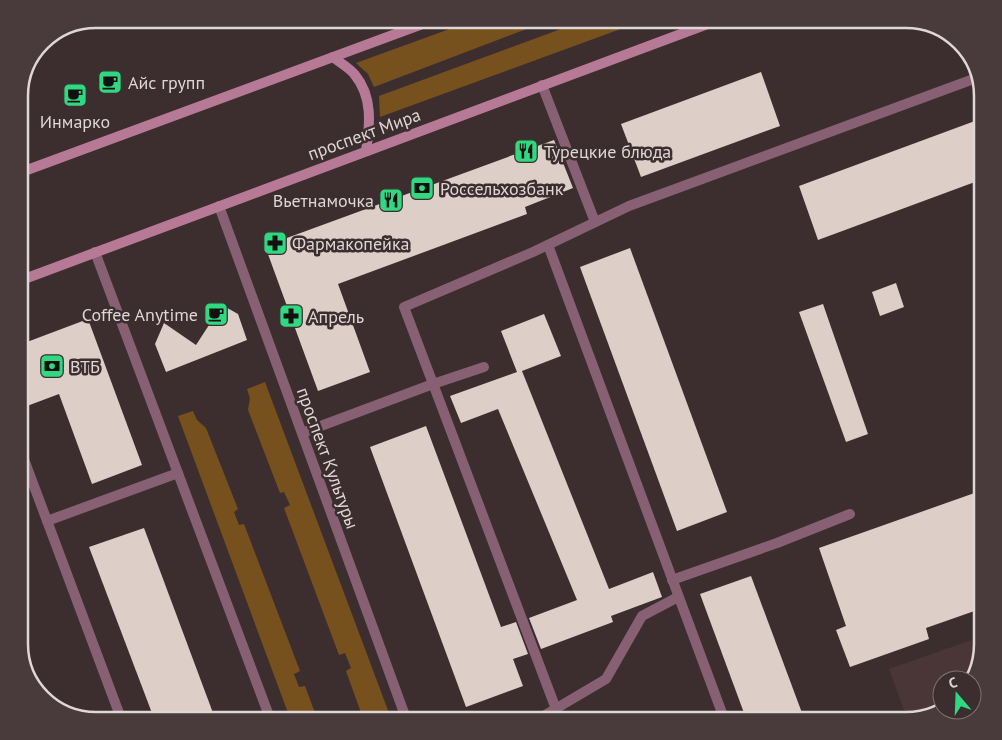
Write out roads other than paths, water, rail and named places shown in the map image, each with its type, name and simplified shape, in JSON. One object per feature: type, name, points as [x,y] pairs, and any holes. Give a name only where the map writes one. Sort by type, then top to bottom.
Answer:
[{"type":"main road","points":[[28,169],[412,28]]},
{"type":"main road","name":"проспект Мира","points":[[28,278],[697,28]]},
{"type":"main road","points":[[333,57],[355,74],[366,94],[370,124],[366,151]]},
{"type":"street","points":[[556,709],[404,306],[548,245],[629,206],[972,79]]},
{"type":"street","points":[[542,85],[595,222]]},
{"type":"street","name":"проспект Культуры","points":[[219,206],[404,712]]},
{"type":"street","points":[[548,245],[721,712]]},
{"type":"street","points":[[95,252],[268,712]]},
{"type":"street","points":[[302,433],[484,367]]},
{"type":"street","points":[[28,470],[119,712]]},
{"type":"street","points":[[47,521],[178,473]]},
{"type":"street","points":[[672,580],[778,543],[850,514]]},
{"type":"street","points":[[551,712],[606,679],[642,616],[678,597]]},
{"type":"place","name":"Айс групп","points":[[110,82]]},
{"type":"place","name":"Инмарко","points":[[75,95]]},
{"type":"place","name":"Турецкие блюда","points":[[526,151]]},
{"type":"place","name":"Россельхозбанк","points":[[422,188]]},
{"type":"place","name":"Вьетнамочка","points":[[391,200]]},
{"type":"place","name":"Фармакопейка","points":[[275,243]]},
{"type":"place","name":"Coffee Anytime","points":[[216,314]]},
{"type":"place","name":"Апрель","points":[[291,316]]},
{"type":"place","name":"ВТБ","points":[[52,366]]}]
